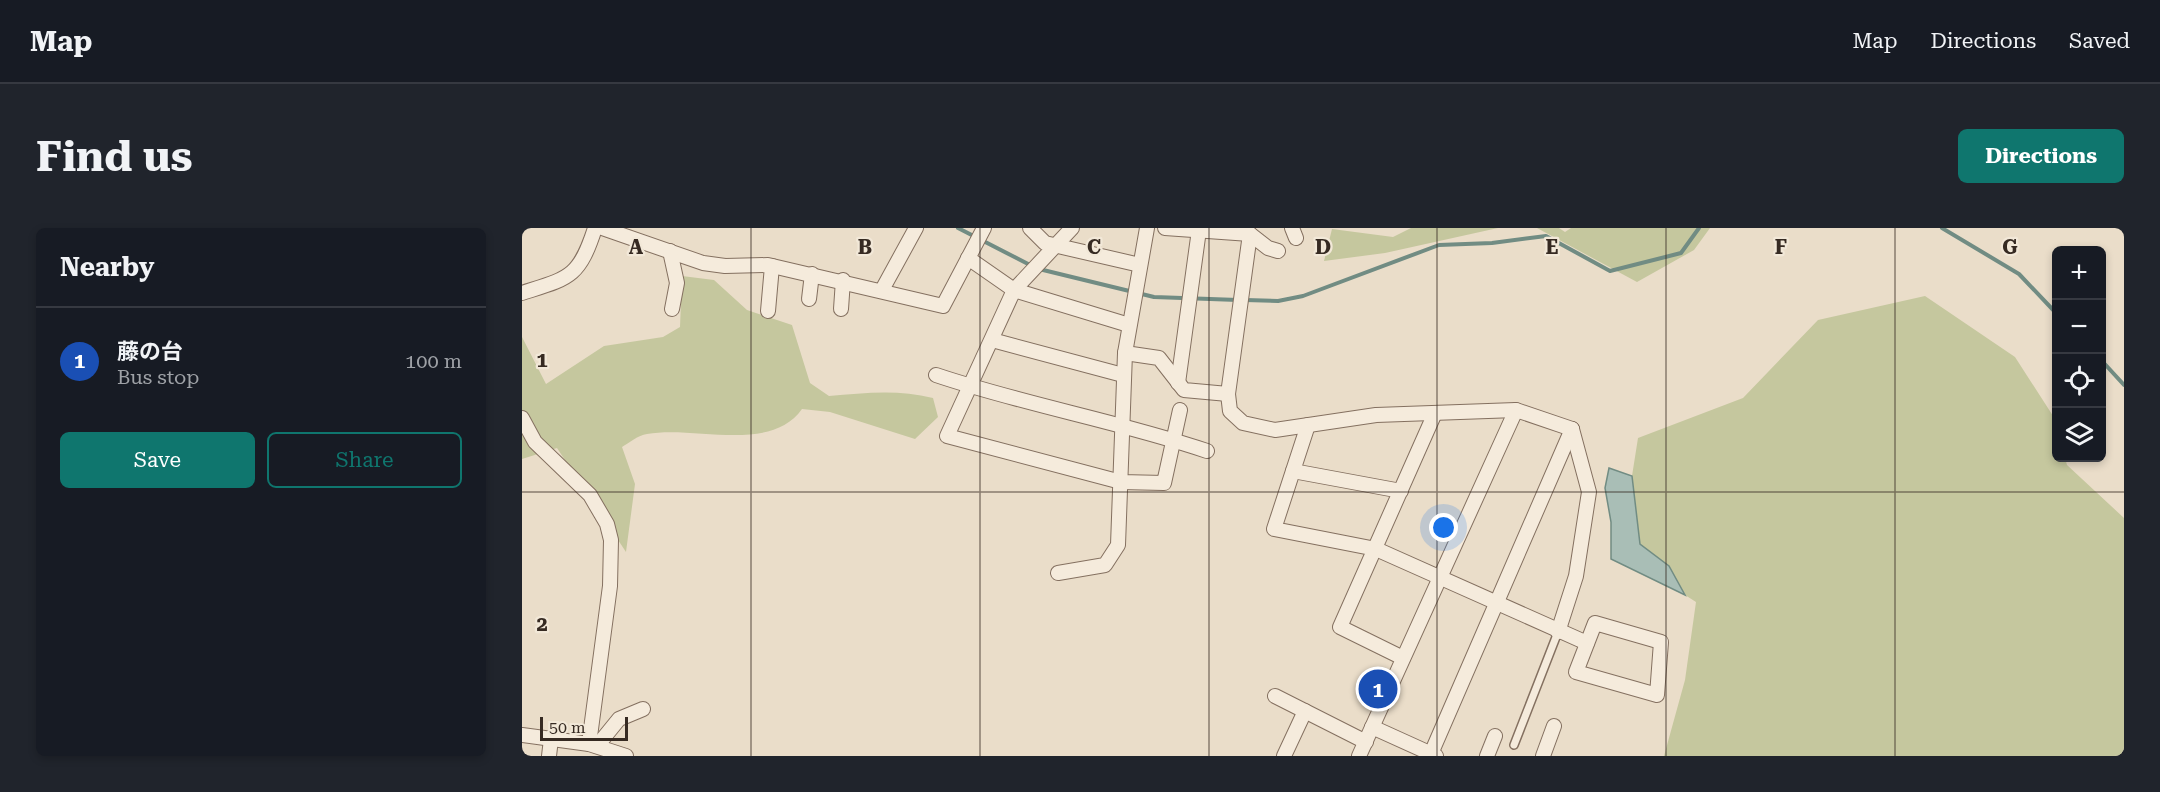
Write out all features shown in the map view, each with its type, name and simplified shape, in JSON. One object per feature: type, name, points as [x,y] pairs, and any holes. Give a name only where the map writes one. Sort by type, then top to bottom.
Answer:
[{"type":"street","points":[[522,293],[554,284],[569,274],[586,256],[595,228]]},
{"type":"street","points":[[602,228],[703,263],[772,266],[843,280],[943,306],[984,228]]},
{"type":"street","points":[[882,290],[915,228]]},
{"type":"street","points":[[1030,228],[1045,243],[1055,247],[1140,265]]},
{"type":"street","points":[[1072,228],[1014,290],[947,436],[1121,482],[1164,483],[1180,410]]},
{"type":"street","points":[[1058,573],[1105,565],[1118,545],[1125,352],[1147,228]]},
{"type":"street","points":[[1165,228],[1250,234],[1268,248],[1278,251]]},
{"type":"street","points":[[1178,383],[1199,230]]},
{"type":"street","points":[[1250,234],[1228,394],[1230,411],[1243,423],[1275,430],[1376,415],[1516,410],[1572,429]]},
{"type":"street","points":[[670,251],[677,283],[672,309]]},
{"type":"street","points":[[968,258],[1014,290],[1129,325]]},
{"type":"street","points":[[768,311],[772,266]]},
{"type":"street","points":[[809,299],[812,274]]},
{"type":"street","points":[[841,309],[843,280]]},
{"type":"street","points":[[992,340],[1123,375]]},
{"type":"street","points":[[1125,352],[1160,358],[1184,390],[1228,394]]},
{"type":"street","points":[[936,375],[968,386],[1122,424],[1207,451]]},
{"type":"street","points":[[1359,756],[1516,410]]},
{"type":"street","points":[[1403,658],[1340,627],[1435,413]]},
{"type":"street","points":[[522,418],[536,442],[590,495],[607,524],[611,540],[610,586],[593,745]]},
{"type":"street","points":[[1308,425],[1274,529],[1376,549],[1587,644]]},
{"type":"street","points":[[1372,727],[1432,755],[1572,429]]},
{"type":"street","points":[[1557,632],[1576,576],[1589,492],[1572,429]]},
{"type":"street","points":[[1293,471],[1401,491]]},
{"type":"street","points":[[1595,623],[1662,642],[1657,695],[1575,672],[1587,644],[1595,623]]},
{"type":"street","points":[[1275,696],[1366,742]]},
{"type":"street","points":[[593,745],[619,719],[643,709]]},
{"type":"street","points":[[1284,756],[1305,711]]},
{"type":"street","points":[[1543,756],[1554,726]]},
{"type":"street","points":[[522,735],[593,745],[623,755]]},
{"type":"street","points":[[1487,756],[1495,736]]},
{"type":"street","points":[[549,756],[550,739]]},
{"type":"lane","points":[[1514,745],[1557,632]]},
{"type":"green space","points":[[1411,228],[1498,228],[1385,253],[1324,261],[1332,229],[1393,237]]},
{"type":"green space","points":[[1537,228],[1559,228],[1565,232],[1571,228],[1710,228],[1694,250],[1637,282]]},
{"type":"green space","points":[[682,276],[714,280],[747,310],[792,325],[810,383],[829,396],[881,392],[920,395],[933,398],[938,417],[915,439],[830,412],[802,409],[788,423],[771,431],[730,435],[666,432],[640,436],[622,447],[635,484],[626,552],[557,448],[522,459],[522,337],[546,384],[604,346],[663,337],[680,327]]},
{"type":"green space","points":[[1925,296],[2015,357],[2052,414],[2052,462],[2066,462],[2124,518],[2124,756],[1664,756],[1685,680],[1696,602],[1685,595],[1669,566],[1640,544],[1632,476],[1638,438],[1743,398],[1818,320]]},
{"type":"shaded area","points":[[1609,468],[1632,476],[1640,544],[1669,566],[1685,595],[1611,559],[1611,522],[1605,488]]},
{"type":"waterway","points":[[958,228],[1032,266]]},
{"type":"waterway","points":[[1245,300],[1278,301],[1303,296],[1439,245],[1492,243],[1546,236],[1610,271],[1681,253],[1699,228]]},
{"type":"waterway","points":[[1942,228],[2019,274],[2052,309]]},
{"type":"waterway","points":[[1039,269],[1154,297],[1238,300]]},
{"type":"waterway","points":[[2106,365],[2124,385]]},
{"type":"place","name":"藤の台","points":[[1378,689]]}]
